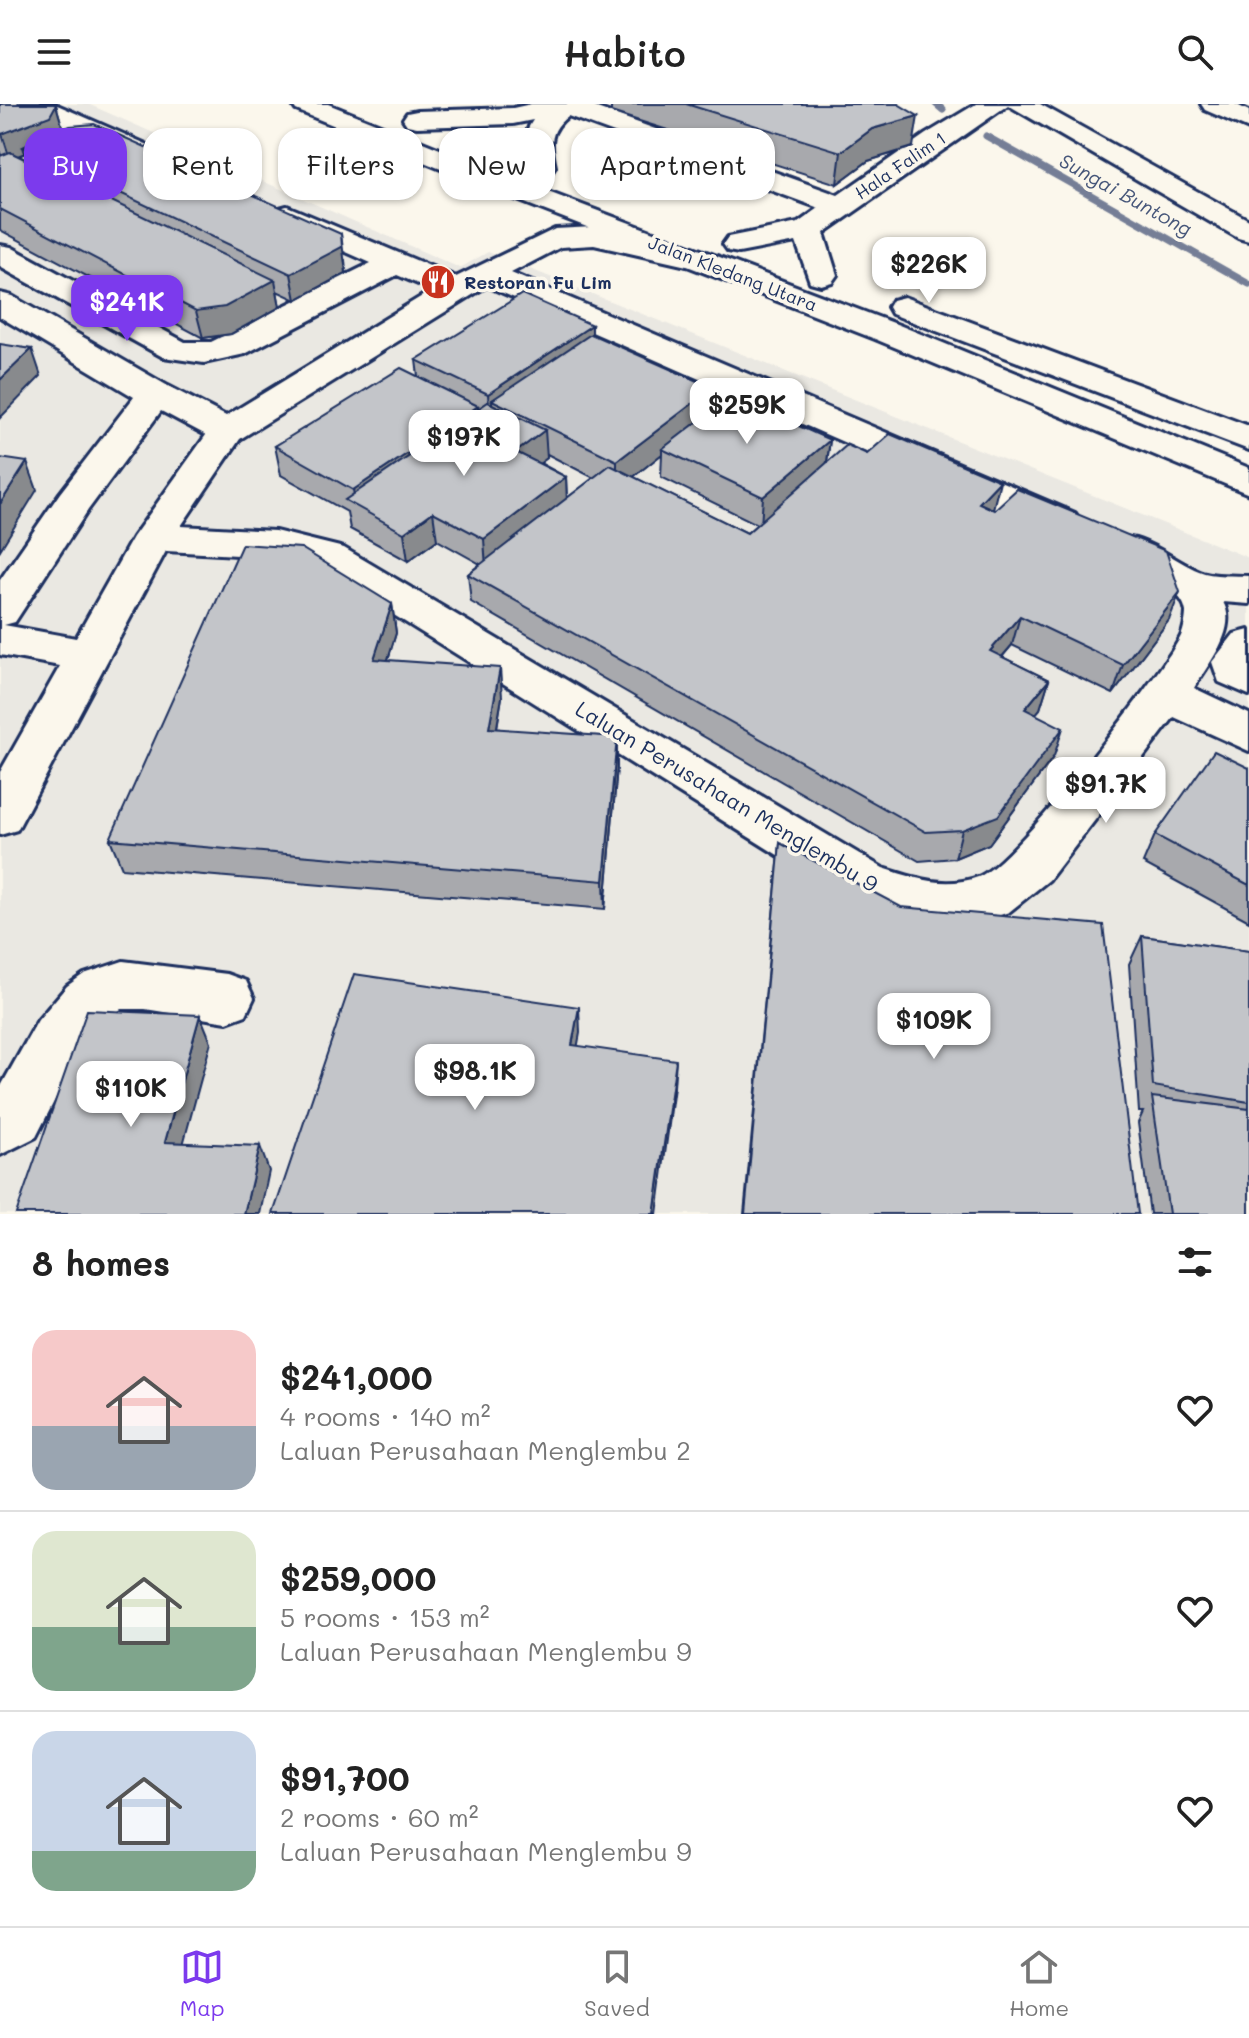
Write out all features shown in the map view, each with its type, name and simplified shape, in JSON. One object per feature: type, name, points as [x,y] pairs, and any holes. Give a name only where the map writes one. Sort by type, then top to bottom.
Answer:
[{"type":"street","points":[[33,104],[87,128]]},
{"type":"street","name":"Jalan Kledang Utara","points":[[305,104],[439,158]]},
{"type":"street","points":[[377,104],[440,128]]},
{"type":"street","points":[[417,119],[501,117],[563,104],[840,206]]},
{"type":"street","points":[[539,128],[563,104]]},
{"type":"street","name":"Hala Falim 1","points":[[717,246],[808,230],[924,133],[995,104]]},
{"type":"street","points":[[1020,104],[1062,112],[1249,232]]},
{"type":"street","points":[[1214,104],[1249,121]]},
{"type":"street","points":[[555,172],[569,178]]},
{"type":"street","points":[[529,200],[552,219],[555,238]]},
{"type":"street","name":"Jalan Kledang Utara","points":[[544,200],[588,216],[717,246],[821,275],[1249,439]]},
{"type":"street","points":[[255,201],[397,262],[472,282],[1161,566],[1191,585],[1249,590]]},
{"type":"street","points":[[588,216],[724,257],[1249,459]]},
{"type":"street","points":[[808,230],[821,275]]},
{"type":"street","points":[[0,816],[153,537],[227,431],[472,282],[555,238],[594,236],[717,246]]},
{"type":"street","name":"Jalan Kledang Utara","points":[[717,246],[887,332],[1249,482]]},
{"type":"street","points":[[0,254],[175,350],[194,355],[233,347],[397,262]]},
{"type":"street","points":[[0,303],[155,394],[227,431]]},
{"type":"street","points":[[0,612],[74,502],[155,394]]},
{"type":"street","points":[[1203,423],[1249,429]]},
{"type":"street","name":"Laluan Perusahaan Menglembu 9","points":[[153,537],[275,544],[330,557],[866,884],[930,905],[991,897],[1031,866],[1167,694],[1204,634],[1207,610],[1191,585]]},
{"type":"street","points":[[0,640],[88,655]]},
{"type":"street","points":[[1249,645],[1234,662],[1235,671],[1249,679]]},
{"type":"street","points":[[1167,694],[1249,734]]},
{"type":"street","points":[[0,1127],[15,1118],[66,1023],[97,993],[125,985],[227,998]]},
{"type":"shaded area","points":[[0,104],[88,104],[143,128],[143,200],[262,200],[262,181],[278,188],[278,200],[306,200],[460,268],[488,252],[1249,558],[1249,1214],[0,1214]]},
{"type":"building","points":[[0,104],[56,105],[50,116],[2,134]]},
{"type":"building","points":[[686,104],[898,104],[918,116],[872,129],[841,152],[775,132],[775,128],[764,128]]},
{"type":"building","points":[[94,124],[103,128],[66,128]]},
{"type":"building","points":[[127,139],[143,146],[143,200],[262,199],[341,234],[342,247],[291,274],[127,196]]},
{"type":"building","points":[[10,152],[24,159],[24,200],[109,200],[275,280],[225,307],[196,311],[0,209],[0,156]]},
{"type":"building","points":[[522,294],[592,325],[488,394],[416,360]]},
{"type":"building","points":[[591,334],[713,388],[617,461],[492,400]]},
{"type":"building","points":[[0,344],[32,349],[0,380]]},
{"type":"building","points":[[401,368],[478,406],[353,490],[275,446]]},
{"type":"building","points":[[731,396],[830,440],[763,497],[662,449]]},
{"type":"building","points":[[488,402],[545,430],[516,452],[566,477],[484,539],[433,512],[404,533],[345,500],[423,447],[432,451],[464,429],[456,424]]},
{"type":"building","points":[[890,434],[1000,481],[979,503],[994,510],[1017,489],[1166,551],[1180,592],[1123,665],[1020,616],[990,651],[1049,680],[1025,709],[1063,728],[998,816],[962,830],[926,832],[468,574],[610,465],[747,533],[847,445],[867,454]]},
{"type":"building","points":[[0,458],[27,462],[0,504]]},
{"type":"building","points":[[242,544],[301,548],[392,604],[374,659],[500,668],[489,728],[617,737],[604,881],[110,839]]},
{"type":"building","points":[[1214,751],[1249,768],[1249,885],[1155,835]]},
{"type":"building","points":[[780,843],[901,907],[1103,925],[1138,1214],[745,1214]]},
{"type":"building","points":[[1142,936],[1249,951],[1249,1102],[1153,1086]]},
{"type":"building","points":[[354,974],[579,1007],[572,1045],[676,1060],[654,1214],[273,1214]]},
{"type":"building","points":[[87,1010],[200,1015],[165,1142],[260,1146],[244,1214],[16,1214]]},
{"type":"building","points":[[1152,1097],[1249,1109],[1249,1214],[1169,1214]]},
{"type":"waterway","name":"Sungai Buntong","points":[[936,104],[943,110]]},
{"type":"waterway","name":"Sungai Buntong","points":[[986,136],[1249,284]]},
{"type":"place","name":"Restoran Fu Lim","points":[[438,282]]}]
